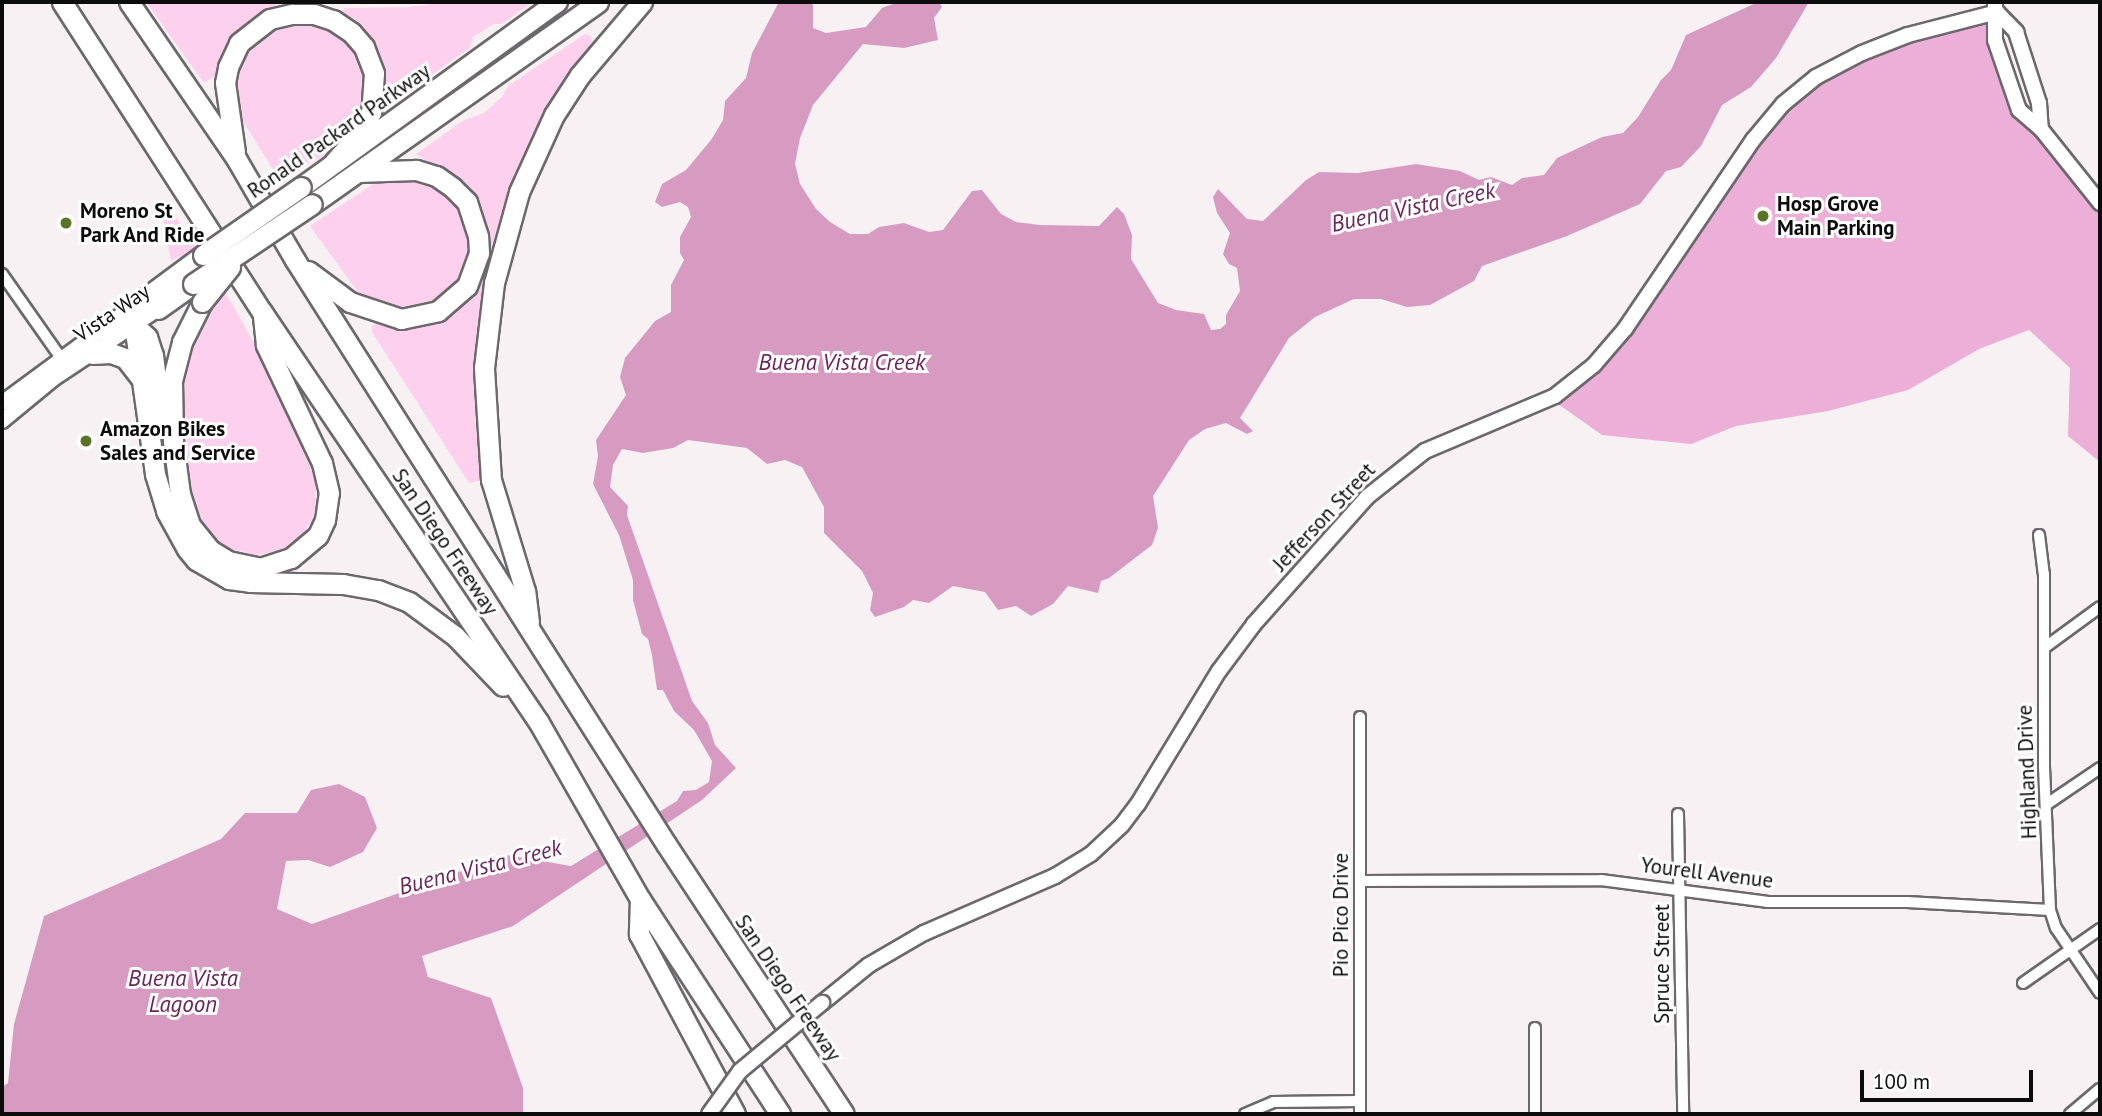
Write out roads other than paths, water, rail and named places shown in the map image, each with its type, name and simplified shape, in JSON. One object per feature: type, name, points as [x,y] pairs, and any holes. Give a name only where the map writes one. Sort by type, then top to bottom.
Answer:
[{"type":"highway","name":"San Diego Freeway","points":[[62,2],[262,312],[538,721],[640,900],[779,1114]]},
{"type":"highway","name":"San Diego Freeway","points":[[129,2],[237,160],[295,260],[666,845],[844,1114]]},
{"type":"highway","name":"Ronald Packard Parkway","points":[[189,277],[334,162],[557,2]]},
{"type":"highway","name":"Ronald Packard Parkway","points":[[251,246],[598,2]]},
{"type":"highway","points":[[530,630],[525,591],[491,480],[484,368],[494,282],[519,192],[554,115],[580,75],[642,2]]},
{"type":"highway","points":[[237,160],[225,83],[232,56],[239,43],[258,26],[281,15],[303,13],[324,16],[343,25],[364,47],[374,73],[371,112],[363,130],[334,162]]},
{"type":"highway","points":[[295,260],[350,302],[401,319],[438,311],[467,286],[479,253],[478,236],[467,202],[436,176],[416,170],[358,172]]},
{"type":"highway","points":[[251,246],[202,302],[181,342],[174,367],[171,395],[173,441],[180,494],[199,539],[210,550],[229,561],[260,568],[291,558],[318,535],[325,520],[329,493],[322,463],[266,345],[262,312]]},
{"type":"highway","name":"Vista Way","points":[[153,302],[189,277],[251,246]]},
{"type":"highway","points":[[153,302],[134,311],[134,325],[155,474],[166,511],[196,560],[229,579],[343,584],[378,590],[409,602],[455,636],[538,721]]},
{"type":"highway","points":[[101,328],[110,324],[134,325],[152,345],[160,415],[164,429],[173,441]]},
{"type":"highway","points":[[92,354],[111,353],[125,358],[141,379]]},
{"type":"highway","points":[[640,900],[639,934],[735,1114]]},
{"type":"highway","points":[[831,1093],[851,1114]]},
{"type":"main road","points":[[1996,7],[1995,40],[2010,91],[2019,110],[2040,129],[2100,203]]},
{"type":"main road","points":[[1996,7],[2016,32],[2039,103],[2040,129]]},
{"type":"main road","name":"Jefferson Street","points":[[709,1114],[740,1071],[869,965],[924,933],[1055,876],[1091,854],[1138,804],[1219,671],[1254,624],[1367,497],[1425,451],[1555,396],[1594,365],[1625,329],[1753,140],[1783,104],[1816,77],[1862,53],[1996,7]]},
{"type":"main road","name":"Vista Way","points":[[4,412],[61,358],[101,328],[153,302]]},
{"type":"main road","name":"Vista Way","points":[[4,412],[134,325]]},
{"type":"street","points":[[2,274],[61,358]]},
{"type":"street","name":"Highland Drive","points":[[2039,536],[2044,574],[2044,766],[2048,804],[2050,911],[2056,928],[2100,993]]},
{"type":"street","points":[[2044,648],[2100,607]]},
{"type":"street","name":"Pio Pico Drive","points":[[1360,717],[1360,1114]]},
{"type":"street","points":[[2048,804],[2100,768]]},
{"type":"street","name":"Spruce Street","points":[[1678,814],[1683,1114]]},
{"type":"street","name":"Yourell Avenue","points":[[1360,881],[1601,880],[1681,888],[1767,902],[1907,902],[2050,911]]},
{"type":"street","points":[[2023,983],[2100,929]]},
{"type":"street","points":[[1535,1028],[1535,1114]]},
{"type":"street","points":[[2070,1114],[2100,1089]]},
{"type":"street","points":[[1245,1114],[1273,1102],[1360,1101]]},
{"type":"water","points":[[779,2],[810,2],[813,5],[813,28],[826,33],[866,27],[882,8],[893,4],[939,2],[942,7],[934,18],[938,40],[904,48],[863,44],[813,105],[800,138],[795,164],[800,184],[816,209],[830,222],[850,234],[868,234],[879,227],[904,223],[929,232],[943,230],[972,191],[982,190],[1001,214],[1016,222],[1099,226],[1117,207],[1124,214],[1132,235],[1131,259],[1158,303],[1176,310],[1204,314],[1211,330],[1220,329],[1226,324],[1226,315],[1240,291],[1237,268],[1229,264],[1223,254],[1230,233],[1217,213],[1213,197],[1218,189],[1247,219],[1263,221],[1306,180],[1319,172],[1358,173],[1416,164],[1460,171],[1479,180],[1491,177],[1512,185],[1522,178],[1544,175],[1557,158],[1602,137],[1623,133],[1638,117],[1661,80],[1671,70],[1686,35],[1758,2],[1809,2],[1776,58],[1751,87],[1722,105],[1701,146],[1681,167],[1666,171],[1640,204],[1567,236],[1482,266],[1474,281],[1430,305],[1407,307],[1381,299],[1354,299],[1315,317],[1289,338],[1240,418],[1253,431],[1247,434],[1226,423],[1205,429],[1189,440],[1153,496],[1158,528],[1152,545],[1109,578],[1101,581],[1098,593],[1068,586],[1053,604],[1031,616],[1016,606],[998,610],[985,592],[953,586],[929,603],[913,600],[904,607],[875,617],[870,610],[873,593],[862,571],[824,533],[824,507],[802,467],[785,460],[767,464],[747,448],[688,440],[673,448],[643,453],[622,449],[613,465],[610,487],[628,506],[627,515],[692,701],[708,723],[715,745],[736,768],[702,800],[513,926],[422,956],[428,977],[491,998],[523,1088],[523,1114],[2,1114],[2,1087],[8,1083],[14,1024],[44,916],[221,839],[245,813],[297,813],[311,790],[339,784],[365,797],[377,828],[363,852],[330,867],[308,860],[286,861],[277,909],[312,924],[506,855],[571,866],[677,801],[683,791],[696,790],[709,782],[712,761],[694,730],[674,711],[663,690],[657,690],[648,639],[642,634],[633,600],[633,580],[619,535],[593,484],[598,456],[596,440],[626,395],[620,377],[625,358],[655,321],[671,312],[671,285],[684,260],[680,253],[680,237],[691,217],[688,207],[680,202],[662,207],[655,202],[662,184],[686,170],[711,140],[723,120],[725,101],[746,78],[752,53]]},
{"type":"place","name":"Hosp Grove Main Parking","points":[[1763,216]]},
{"type":"place","name":"Moreno St Park And Ride","points":[[66,223]]},
{"type":"place","name":"Amazon Bikes Sales and Service","points":[[86,441]]},
{"type":"water label","name":"Buena Vista Creek","points":[[1413,207]]},
{"type":"water label","name":"Buena Vista Creek","points":[[842,362]]},
{"type":"water label","name":"Buena Vista Creek","points":[[480,867]]},
{"type":"water label","name":"Buena Vista Lagoon","points":[[183,991]]}]
